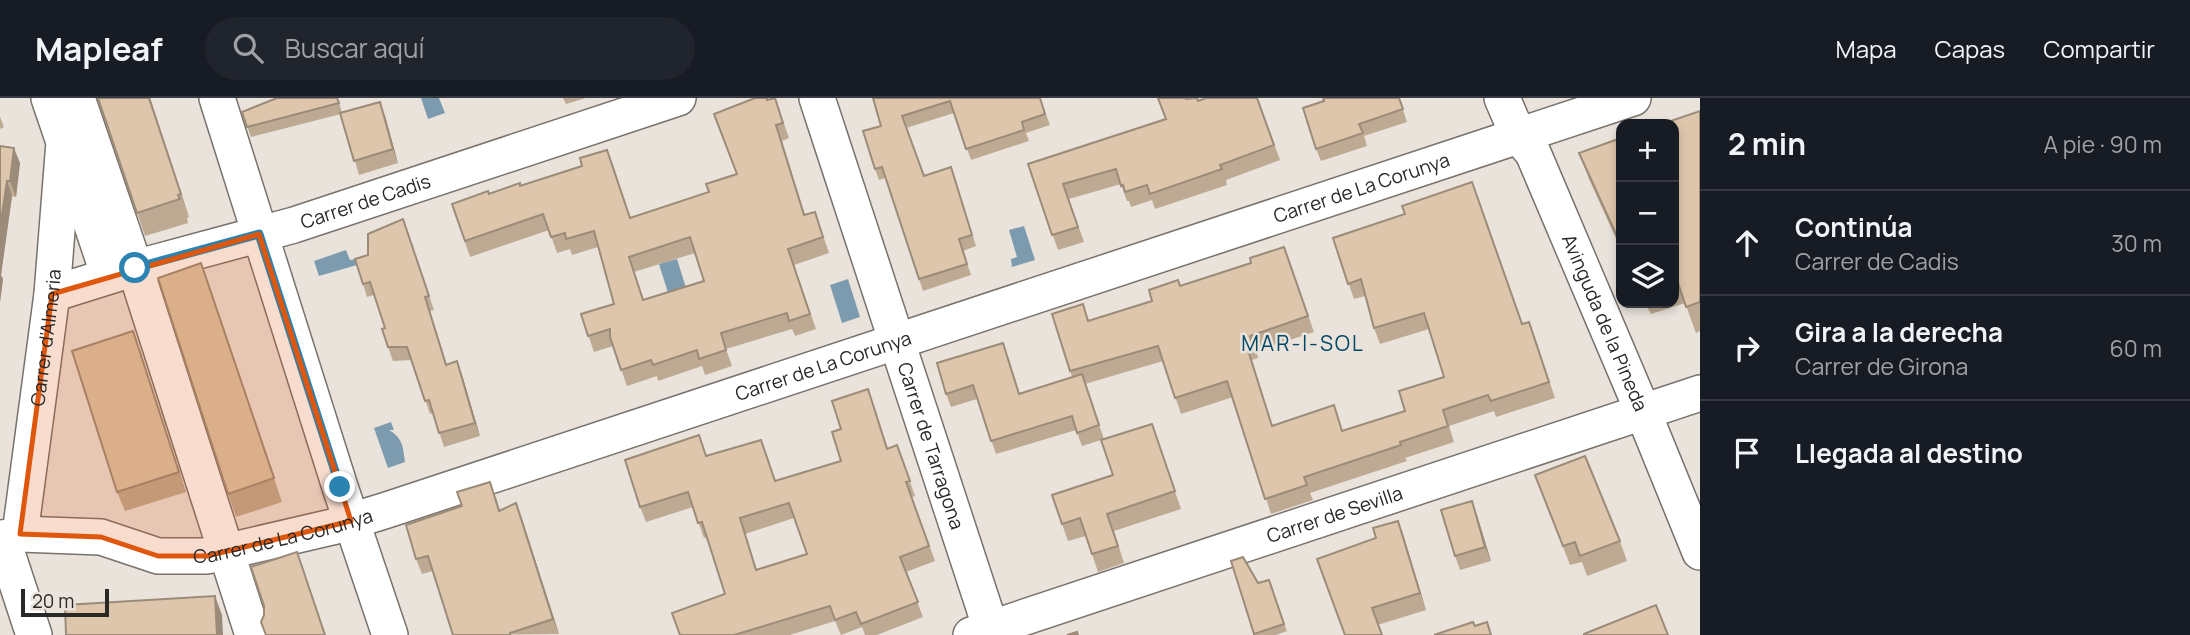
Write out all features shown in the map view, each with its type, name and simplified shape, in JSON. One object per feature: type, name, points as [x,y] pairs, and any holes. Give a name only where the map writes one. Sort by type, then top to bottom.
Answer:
[{"type":"street","name":"Carrer d'Almeria","points":[[49,98],[64,142],[122,272]]},
{"type":"street","points":[[77,98],[122,272],[253,635]]},
{"type":"street","points":[[216,98],[390,635]]},
{"type":"street","name":"Carrer de Cadis","points":[[51,295],[122,272],[294,225],[678,98]]},
{"type":"street","name":"Carrer de Tarragona","points":[[817,98],[897,341],[985,633]]},
{"type":"street","name":"Avinguda de la Pineda","points":[[1503,98],[1518,135],[1533,153],[1700,552]]},
{"type":"street","name":"Carrer de La Corunya","points":[[7,537],[101,537],[158,556],[208,556],[351,520],[1633,98]]},
{"type":"street","name":"Carrer d'Almeria","points":[[7,537],[51,295],[64,142]]},
{"type":"street","name":"Carrer de Sevilla","points":[[985,633],[1700,393]]},
{"type":"street","points":[[7,537],[34,635]]},
{"type":"highlighted area","points":[[259,234],[351,521],[207,556],[158,556],[101,537],[20,534],[52,294]]},
{"type":"water","points":[[421,98],[439,98],[445,113],[428,119]]},
{"type":"water","points":[[1024,226],[1035,260],[1012,267],[1011,259],[1017,257],[1009,230]]},
{"type":"water","points":[[346,250],[350,260],[356,259],[357,265],[319,276],[314,261]]},
{"type":"water","points":[[677,259],[687,291],[669,296],[659,264]]},
{"type":"water","points":[[848,279],[860,317],[842,323],[830,285]]},
{"type":"water","points":[[391,422],[394,430],[389,430],[400,440],[405,462],[388,468],[374,428]]},
{"type":"building","points":[[98,98],[149,98],[181,194],[178,195],[180,199],[137,213]]},
{"type":"building","points":[[277,98],[337,98],[339,103],[247,127],[242,112]]},
{"type":"building","points":[[755,98],[775,98],[783,123],[776,125],[804,215],[815,212],[823,237],[788,249],[810,314],[789,321],[787,313],[721,333],[726,350],[699,359],[697,350],[653,365],[651,360],[621,370],[610,329],[588,336],[581,314],[614,304],[594,231],[566,239],[565,233],[551,237],[543,214],[465,241],[452,204],[488,191],[489,194],[520,183],[520,186],[582,166],[580,158],[607,150],[630,218],[709,192],[706,184],[737,174],[714,114]],"holes":[[[690,237],[704,281],[643,300],[629,257]]]},
{"type":"building","points":[[873,98],[1040,98],[1045,114],[1022,122],[1024,130],[966,149],[950,101],[902,116],[924,176],[951,167],[972,235],[959,239],[967,264],[919,279],[882,167],[875,169],[863,131],[881,126]]},
{"type":"building","points":[[1158,98],[1197,98],[1198,101],[1206,98],[1257,98],[1274,145],[1220,165],[1222,169],[1150,194],[1147,185],[1125,192],[1116,169],[1063,184],[1078,227],[1052,235],[1028,164],[1166,119]]},
{"type":"building","points":[[1323,98],[1399,98],[1403,109],[1359,124],[1363,133],[1316,149],[1303,108],[1324,101]]},
{"type":"building","points":[[380,102],[393,149],[354,161],[340,113]]},
{"type":"building","points":[[1700,111],[1700,302],[1686,307],[1679,286],[1679,119],[1677,119]]},
{"type":"building","points":[[1616,140],[1616,234],[1579,153]]},
{"type":"building","points":[[0,146],[14,148],[0,228]]},
{"type":"building","points":[[1472,182],[1522,324],[1529,322],[1549,382],[1491,401],[1488,395],[1443,410],[1448,426],[1400,442],[1401,445],[1304,477],[1307,485],[1265,499],[1227,381],[1175,398],[1158,346],[1070,371],[1052,314],[1083,304],[1088,321],[1152,301],[1149,290],[1178,280],[1180,286],[1251,263],[1250,258],[1284,247],[1308,316],[1250,336],[1252,342],[1246,344],[1272,426],[1334,405],[1342,431],[1405,411],[1399,391],[1444,377],[1424,313],[1374,328],[1361,279],[1348,284],[1333,238],[1405,214],[1402,206]]},
{"type":"building","points":[[403,219],[429,296],[425,297],[446,365],[457,361],[475,423],[439,433],[429,400],[425,401],[407,347],[388,347],[382,329],[385,328],[370,282],[363,284],[355,259],[368,255],[368,234]]},
{"type":"building","points":[[201,263],[274,478],[228,494],[158,278]]},
{"type":"building","points":[[133,331],[179,472],[117,492],[72,351]]},
{"type":"building","points":[[1003,343],[1019,394],[1082,374],[1099,425],[1077,433],[1072,416],[991,441],[973,385],[946,394],[937,363]]},
{"type":"building","points":[[868,389],[887,449],[897,445],[910,481],[906,482],[929,546],[900,557],[918,602],[861,624],[856,612],[835,620],[830,606],[734,635],[680,635],[672,613],[725,594],[702,522],[698,523],[688,492],[640,507],[625,460],[699,435],[706,456],[761,440],[775,481],[841,461],[832,432],[841,429],[832,401]],"holes":[[[789,503],[807,554],[756,570],[740,518]]]},
{"type":"building","points":[[1152,424],[1175,491],[1107,514],[1118,546],[1092,554],[1080,518],[1062,524],[1052,495],[1113,475],[1101,440]]},
{"type":"building","points":[[1585,456],[1620,541],[1580,556],[1575,542],[1563,546],[1535,475]]},
{"type":"building","points":[[490,482],[499,511],[516,503],[553,619],[510,635],[453,635],[428,556],[416,559],[406,525],[462,506],[457,492]]},
{"type":"building","points":[[1472,501],[1485,547],[1455,556],[1441,510]]},
{"type":"building","points":[[1398,521],[1420,593],[1372,608],[1382,635],[1345,635],[1317,559],[1376,538],[1373,528]]},
{"type":"building","points":[[297,552],[325,635],[266,635],[261,622],[264,606],[251,567]]},
{"type":"building","points":[[1243,557],[1258,583],[1269,580],[1284,624],[1254,634],[1231,561]]},
{"type":"building","points":[[215,596],[217,635],[66,635],[65,605]]},
{"type":"building","points":[[1656,605],[1668,635],[1584,635],[1584,634]]},
{"type":"building","points":[[1473,622],[1475,626],[1487,622],[1491,635],[1434,635]]},
{"type":"district","name":"MAR-I-SOL","points":[[1303,343]]},
{"type":"route","points":[[135,268],[259,234],[340,487]]}]
